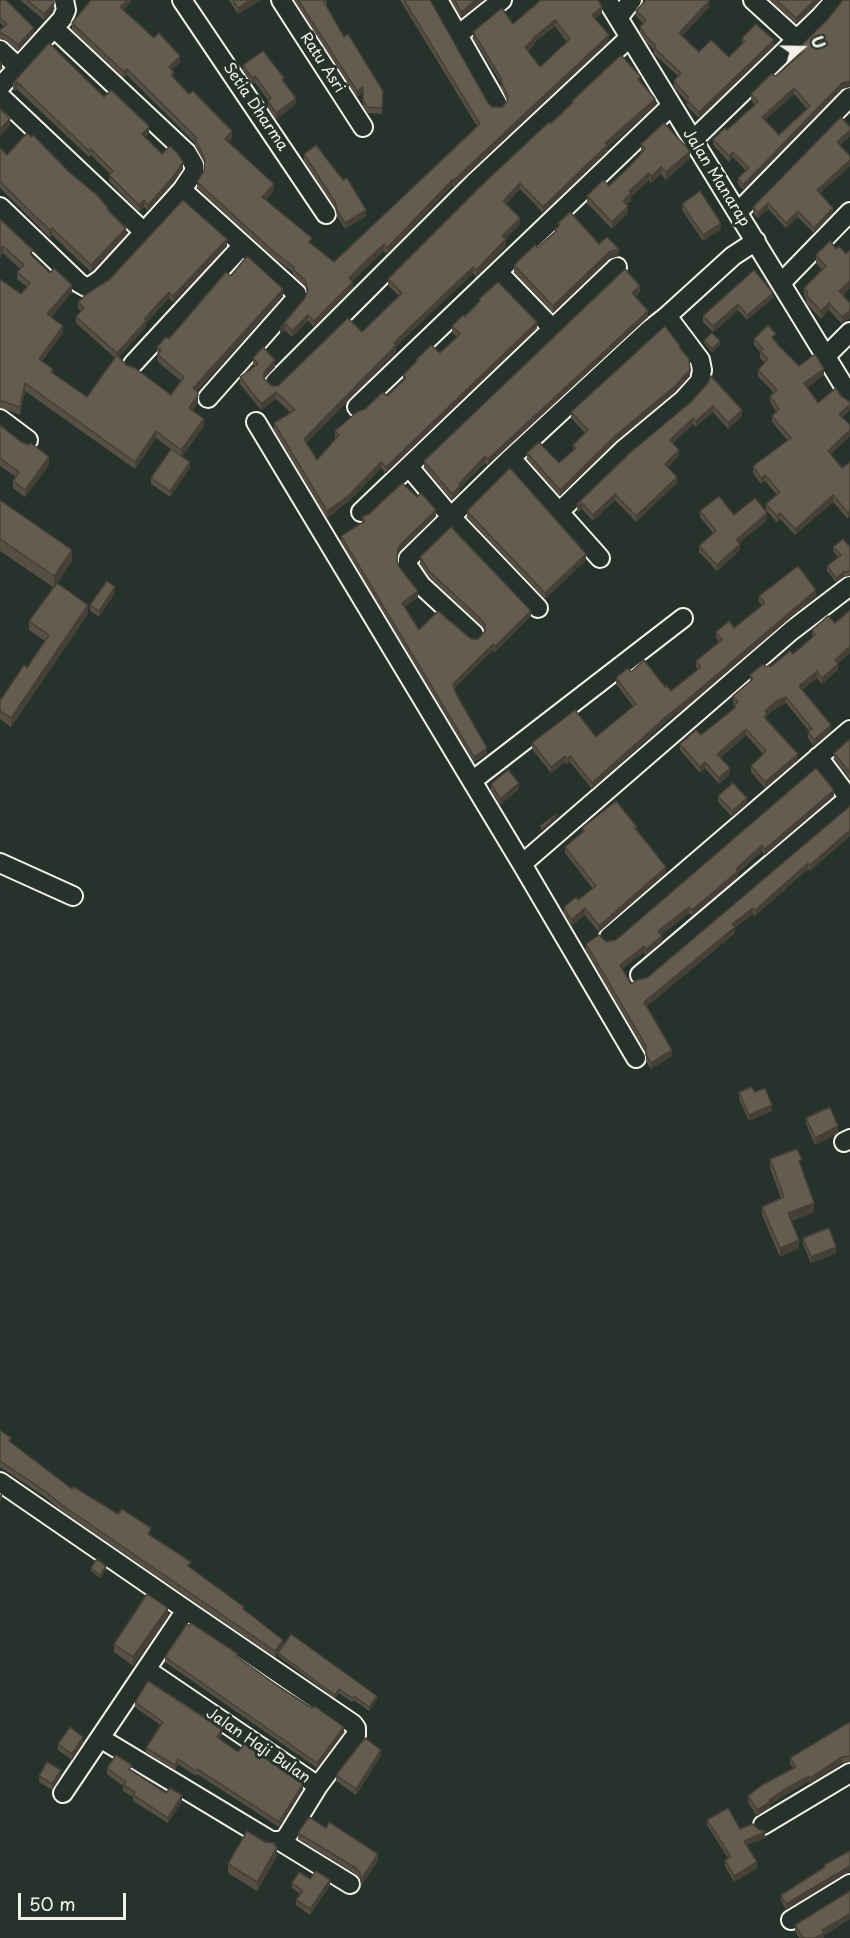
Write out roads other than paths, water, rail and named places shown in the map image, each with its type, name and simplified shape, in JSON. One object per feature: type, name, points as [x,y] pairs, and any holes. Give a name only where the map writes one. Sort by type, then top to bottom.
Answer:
[{"type":"street","points":[[0,87],[55,29],[66,10],[64,0]]},
{"type":"street","name":"Setia Dharma","points":[[182,0],[326,214]]},
{"type":"street","name":"Ratu Asri","points":[[281,0],[363,127]]},
{"type":"street","points":[[438,0],[497,103]]},
{"type":"street","points":[[458,35],[502,0]]},
{"type":"street","name":"Jalan Manarap","points":[[606,0],[782,282],[850,396]]},
{"type":"street","points":[[618,18],[632,0]]},
{"type":"street","points":[[753,0],[797,40]]},
{"type":"street","points":[[693,140],[797,40],[835,0]]},
{"type":"street","points":[[0,207],[79,283],[86,287],[101,279],[182,190],[194,172],[194,165],[187,153],[55,29]]},
{"type":"street","points":[[275,382],[475,182],[628,38]]},
{"type":"street","points":[[0,50],[18,67]]},
{"type":"street","points":[[0,96],[144,232]]},
{"type":"street","points":[[738,212],[850,97]]},
{"type":"street","points":[[357,407],[671,106]]},
{"type":"street","points":[[182,190],[297,294],[296,298],[208,398]]},
{"type":"street","points":[[782,282],[850,212]]},
{"type":"street","points":[[474,634],[421,585],[408,566],[408,559],[648,331],[733,256],[756,241]]},
{"type":"street","points":[[133,364],[243,245]]},
{"type":"street","points":[[361,512],[618,267]]},
{"type":"street","points":[[498,272],[553,329]]},
{"type":"street","points":[[560,511],[623,450],[683,399],[700,381],[702,370],[699,360],[667,316]]},
{"type":"street","points":[[826,356],[850,332]]},
{"type":"street","points":[[0,419],[28,440]]},
{"type":"street","points":[[256,422],[636,1058]]},
{"type":"street","points":[[512,458],[600,558]]},
{"type":"street","points":[[409,467],[451,517],[538,608]]},
{"type":"street","points":[[522,864],[791,631],[850,586]]},
{"type":"street","points":[[472,781],[683,618]]},
{"type":"street","points":[[609,937],[850,729]]},
{"type":"street","points":[[640,975],[850,797],[818,757]]},
{"type":"street","points":[[0,863],[73,896]]},
{"type":"street","name":"Jalan Haji Bulan","points":[[0,1482],[353,1724],[356,1734],[318,1786],[147,1670]]},
{"type":"street","points":[[63,1793],[186,1610]]},
{"type":"street","points":[[100,1738],[271,1841],[286,1838],[318,1786]]},
{"type":"street","points":[[763,1825],[850,1773]]},
{"type":"street","points":[[280,1841],[350,1884]]},
{"type":"street","points":[[791,1920],[850,1884]]}]
